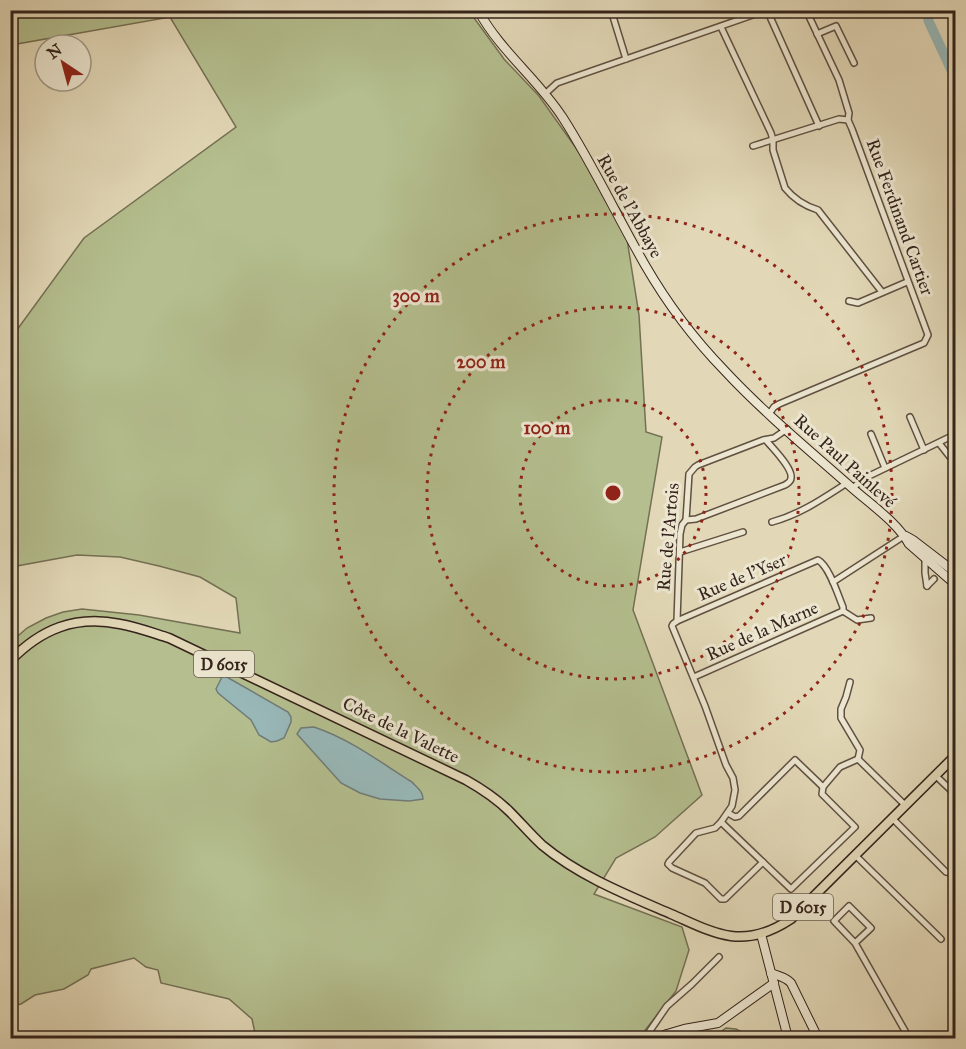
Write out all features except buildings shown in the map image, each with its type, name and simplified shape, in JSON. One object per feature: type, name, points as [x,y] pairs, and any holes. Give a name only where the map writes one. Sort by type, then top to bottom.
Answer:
[{"type":"main road","name":"Côte de la Valette","points":[[10,661],[24,647],[44,633],[58,626],[80,622],[100,621],[121,624],[169,638],[466,780],[491,796],[541,844],[570,865],[602,882],[703,928],[732,936],[761,934]]},
{"type":"main road","name":"D 6015","points":[[761,934],[791,919],[956,755]]},
{"type":"street","name":"Rue de l'Abbaye","points":[[478,10],[495,37],[545,94],[568,126],[646,267],[677,315],[704,349],[767,412]]},
{"type":"street","points":[[611,10],[626,59]]},
{"type":"street","points":[[545,94],[557,83],[767,10],[819,126]]},
{"type":"street","name":"Rue Ferdinand Cartier","points":[[767,412],[779,404],[924,343],[928,335],[848,120],[849,114],[839,80],[806,10]]},
{"type":"street","points":[[817,34],[836,26],[854,63]]},
{"type":"street","points":[[721,27],[773,140],[773,150],[785,188],[804,205],[818,210],[882,292]]},
{"type":"street","points":[[753,146],[839,119],[848,120]]},
{"type":"street","points":[[849,301],[858,303],[907,282]]},
{"type":"street","name":"Rue Paul Painlevé","points":[[767,412],[904,536]]},
{"type":"street","points":[[910,417],[924,450]]},
{"type":"street","points":[[686,520],[696,519],[789,482],[792,476],[790,470],[766,440],[774,438],[787,429]]},
{"type":"street","points":[[871,434],[885,468]]},
{"type":"street","points":[[772,522],[804,511],[850,485],[956,434]]},
{"type":"street","name":"Rue de l'Artois","points":[[728,813],[735,796],[733,778],[672,626],[677,621],[681,530],[686,520],[688,477],[691,470],[698,465],[766,440]]},
{"type":"street","points":[[939,443],[950,457],[956,459]]},
{"type":"street","points":[[680,552],[743,532]]},
{"type":"street","points":[[904,536],[909,544],[956,585]]},
{"type":"street","points":[[904,536],[913,540],[956,573]]},
{"type":"street","points":[[871,618],[857,620],[843,611],[832,582],[904,536]]},
{"type":"street","points":[[925,558],[927,586],[934,579]]},
{"type":"street","name":"Rue de l'Yser","points":[[677,621],[818,560],[823,562],[832,582]]},
{"type":"street","name":"Rue de la Marne","points":[[694,677],[843,611]]},
{"type":"street","points":[[850,682],[841,709],[841,718],[860,750],[858,759]]},
{"type":"street","points":[[721,822],[791,889],[855,827],[821,791],[840,767],[858,759]]},
{"type":"street","points":[[858,759],[905,805]]},
{"type":"street","points":[[763,862],[724,899],[721,899],[705,883],[672,868],[669,864],[696,833],[715,828],[728,813],[739,816],[795,760],[823,787]]},
{"type":"street","points":[[935,775],[956,795]]},
{"type":"street","points":[[892,818],[946,872],[956,871]]},
{"type":"street","points":[[855,855],[941,939]]},
{"type":"street","points":[[855,943],[871,928],[849,906],[834,921],[855,943],[909,1038]]},
{"type":"street","points":[[761,934],[788,1038]]},
{"type":"street","points":[[645,1038],[668,1006],[719,957]]},
{"type":"street","points":[[771,973],[789,980],[818,1038]]},
{"type":"street","points":[[657,1038],[718,1023],[774,984]]},
{"type":"green space","points":[[11,11],[469,11],[504,59],[539,96],[623,214],[639,315],[646,432],[662,437],[633,610],[702,795],[655,837],[616,858],[594,894],[682,927],[689,950],[676,991],[639,1038],[256,1038],[252,1019],[229,999],[161,983],[158,970],[146,967],[134,958],[91,969],[88,975],[64,989],[35,995],[21,1004],[11,1006],[11,642],[27,628],[46,618],[82,609],[139,615],[240,633],[236,598],[200,577],[120,557],[77,555],[11,567],[11,338],[84,238],[236,127],[170,17],[79,33],[33,33],[33,41],[11,45]]},
{"type":"green space","points":[[726,1028],[736,1029],[746,1034],[748,1038],[712,1038]]},
{"type":"water","points":[[225,676],[288,712],[291,722],[284,738],[271,742],[259,735],[251,720],[218,693],[216,689],[222,677]]},
{"type":"water","points":[[314,727],[352,744],[412,782],[421,792],[423,799],[409,801],[380,799],[360,793],[341,783],[297,734],[301,728]]},
{"type":"waterway","points":[[926,10],[929,22],[956,80]]},
{"type":"waterway","points":[[956,238],[954,241],[956,245]]}]
